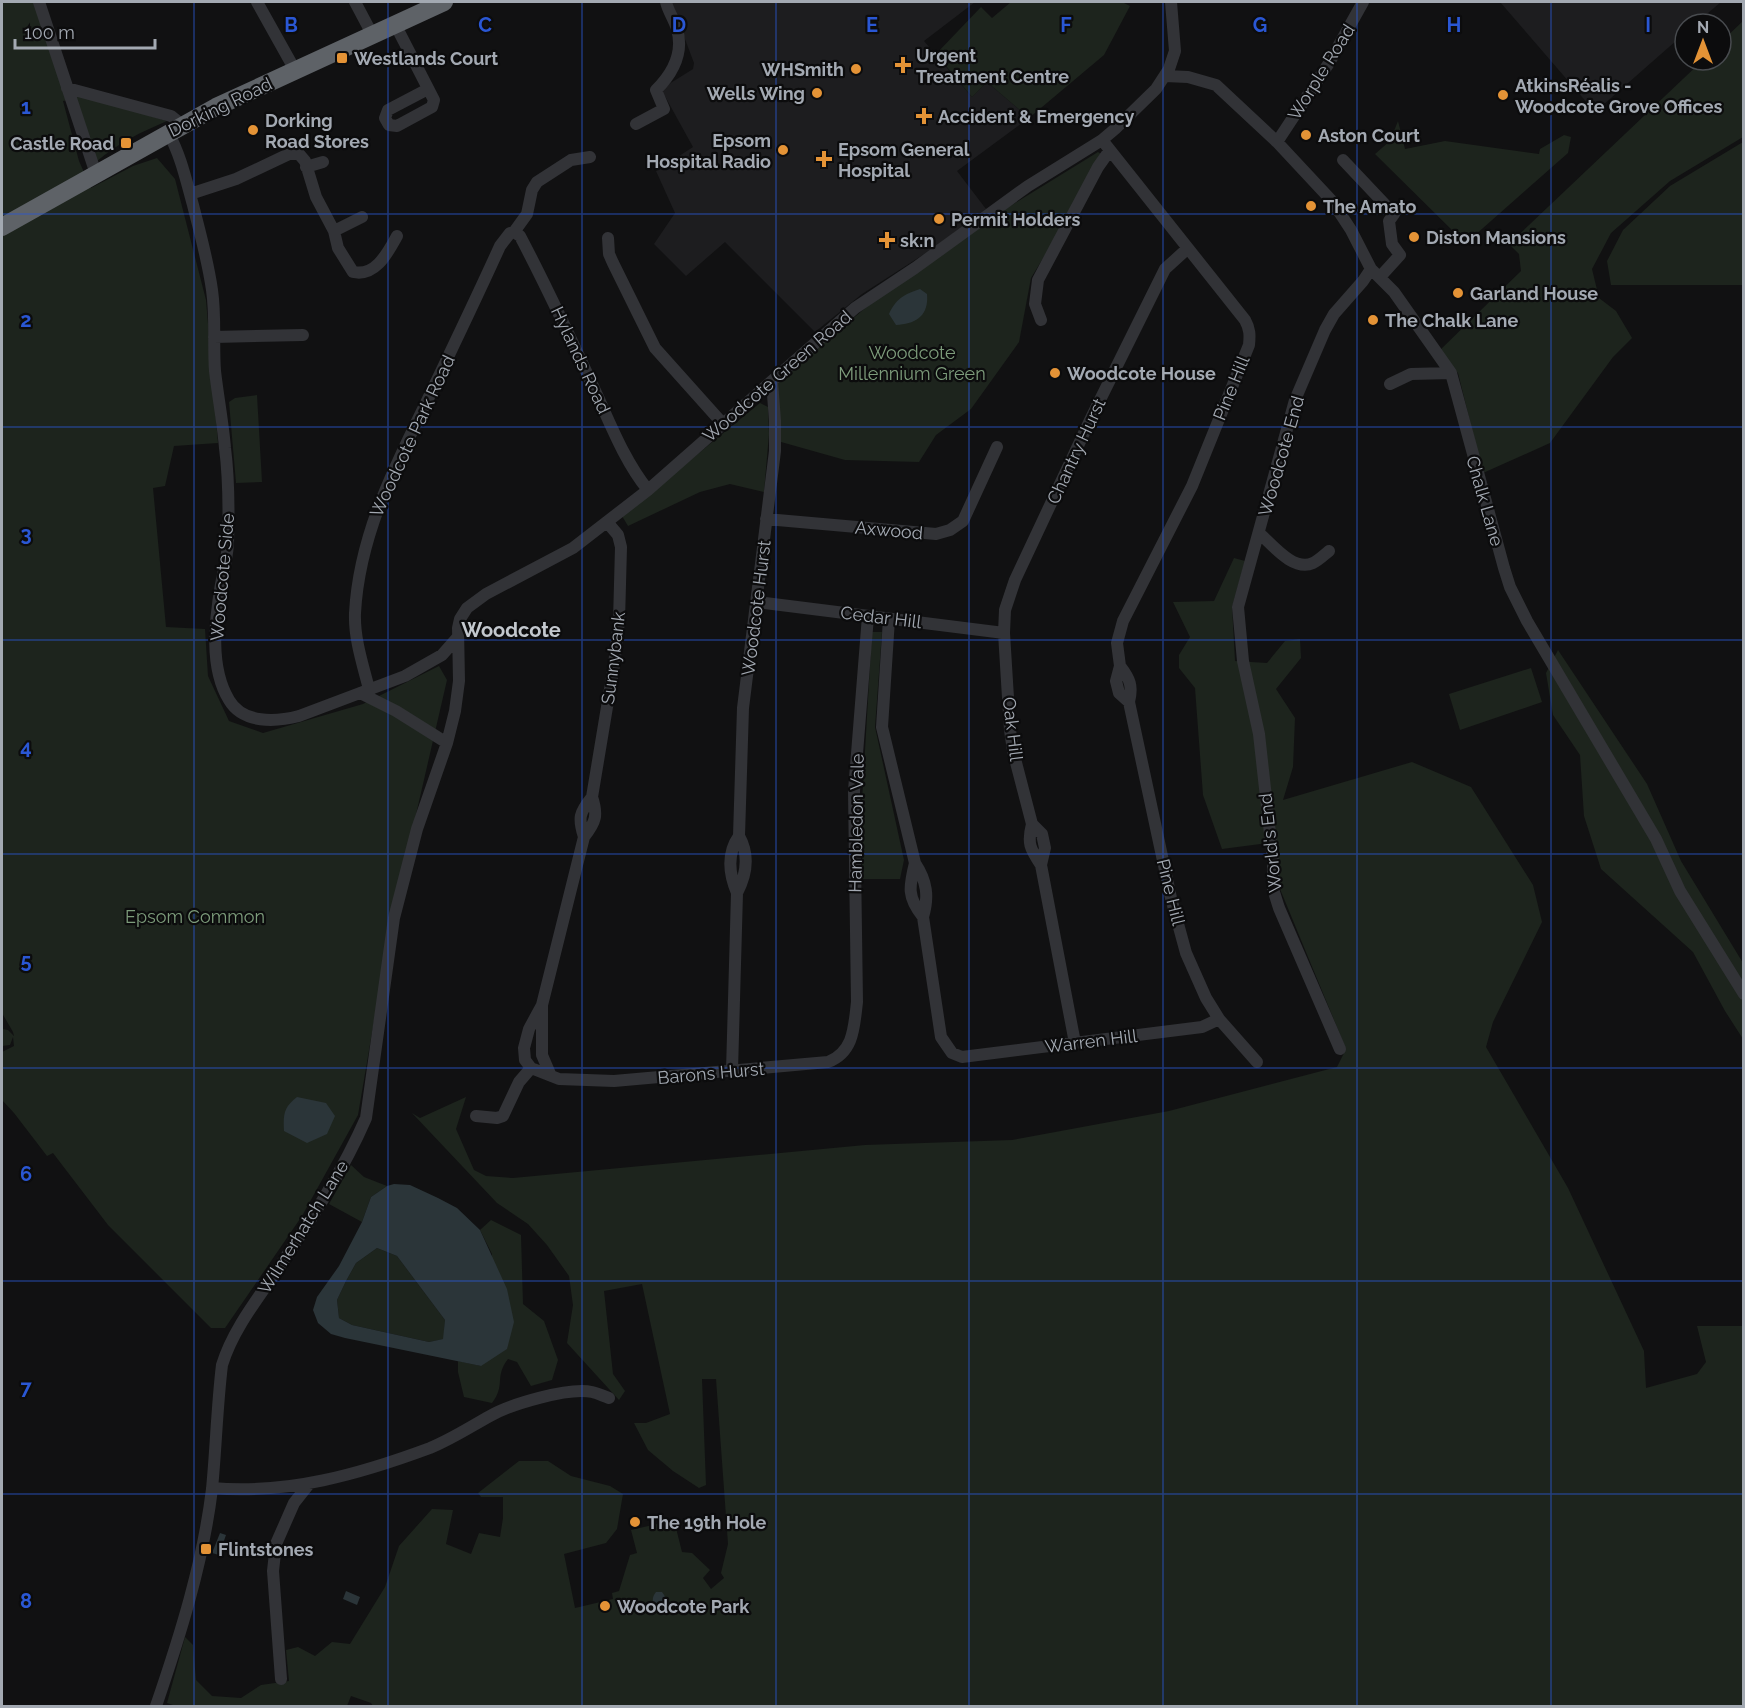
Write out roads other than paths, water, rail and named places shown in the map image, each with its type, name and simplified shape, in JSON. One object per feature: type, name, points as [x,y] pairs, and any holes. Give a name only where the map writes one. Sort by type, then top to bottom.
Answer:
[{"type":"highway","name":"Dorking Road","points":[[2,227],[175,129],[295,70],[444,2]]},
{"type":"street","points":[[39,2],[96,174]]},
{"type":"street","points":[[257,2],[295,70]]},
{"type":"street","points":[[355,2],[372,34]]},
{"type":"street","points":[[636,124],[664,109],[656,90],[670,75],[678,53],[680,42],[677,28],[666,2]]},
{"type":"street","points":[[1165,76],[1175,51],[1171,2]]},
{"type":"street","name":"Worple Road","points":[[1277,142],[1329,63],[1363,2]]},
{"type":"street","points":[[395,24],[428,89]]},
{"type":"street","name":"Chalk Lane","points":[[1165,76],[1192,78],[1216,85],[1277,142],[1332,201],[1376,273],[1394,292],[1451,373],[1483,496],[1510,587],[1527,621],[1656,839],[1680,891],[1743,994]]},
{"type":"street","name":"Woodcote Green Road","points":[[457,638],[460,619],[478,599],[573,548],[607,522],[648,490],[855,308],[915,268],[1028,186],[1106,145],[1165,76]]},
{"type":"street","points":[[67,88],[171,116],[176,118],[175,129]]},
{"type":"street","name":"Woodcote Side","points":[[175,129],[212,291],[215,370],[227,484],[227,559],[218,603],[216,642],[219,670],[230,702],[241,712],[254,718],[271,721],[299,716],[405,676],[442,655],[457,638]]},
{"type":"street","points":[[1041,320],[1035,304],[1038,280],[1098,167],[1106,145]]},
{"type":"street","name":"Pine Hill","points":[[1106,145],[1249,327],[1249,345],[1192,486],[1123,621],[1118,644],[1120,666],[1130,679],[1132,690],[1129,702],[1171,898],[1186,952],[1206,998],[1219,1019],[1257,1062]]},
{"type":"street","points":[[189,194],[228,182],[294,153],[303,157],[316,197],[334,231],[335,240],[349,268],[358,273],[375,268],[397,236]]},
{"type":"street","name":"Woodcote Park Road","points":[[364,691],[355,615],[362,564],[375,513],[500,246],[506,236],[514,232],[526,214],[530,194],[537,182],[571,160],[590,157]]},
{"type":"street","name":"Woodcote End","points":[[1243,661],[1238,607],[1299,390],[1334,314],[1363,281],[1400,255],[1392,244],[1389,220],[1394,214],[1343,160]]},
{"type":"street","points":[[306,167],[323,162]]},
{"type":"street","points":[[334,231],[362,218]]},
{"type":"street","name":"Hylands Road","points":[[514,232],[520,236],[532,259],[604,410],[638,477],[648,490]]},
{"type":"street","points":[[608,238],[609,254],[655,348],[723,424]]},
{"type":"street","name":"Chantry Hurst","points":[[1004,633],[1005,610],[1015,580],[1092,416],[1165,268],[1188,249]]},
{"type":"street","points":[[214,337],[303,335]]},
{"type":"street","points":[[1390,384],[1411,374],[1451,373]]},
{"type":"street","name":"Woodcote Hurst","points":[[732,1071],[737,893],[744,878],[746,851],[739,836],[743,708],[775,451],[772,381]]},
{"type":"street","name":"Axwood","points":[[766,519],[936,534],[950,530],[963,521],[997,447]]},
{"type":"street","name":"Sunnybank","points":[[550,1076],[542,1055],[542,1005],[584,837],[579,822],[582,809],[592,797],[613,675],[619,621],[621,547],[618,535],[607,522]]},
{"type":"street","points":[[1259,533],[1290,560],[1298,563],[1312,563],[1329,551]]},
{"type":"street","name":"Cedar Hill","points":[[757,602],[1004,633]]},
{"type":"street","name":"Hambledon Vale","points":[[854,1030],[857,978],[854,791],[868,616]]},
{"type":"street","name":"Warren Hill","points":[[889,618],[882,727],[915,862],[910,884],[912,903],[923,917],[941,1037],[952,1053],[962,1057],[1202,1027],[1219,1019]]},
{"type":"street","name":"Oak Hill","points":[[1004,633],[1012,741],[1032,824],[1041,834],[1045,848],[1041,865],[1075,1043]]},
{"type":"street","name":"Wilmerhatch Lane","points":[[156,1707],[183,1629],[205,1532],[212,1488],[218,1400],[225,1354],[239,1327],[323,1202],[366,1118],[396,908],[417,828],[447,743],[455,711],[459,681],[457,638]]},
{"type":"street","name":"World's End","points":[[1243,661],[1259,734],[1273,861],[1273,889],[1279,908],[1340,1049]]},
{"type":"street","points":[[364,691],[447,743]]},
{"type":"street","name":"Sunnybank","points":[[531,1068],[525,1060],[524,1048],[529,1029],[542,1005]]},
{"type":"street","name":"Barons Hurst","points":[[550,1076],[559,1079],[614,1081],[828,1062],[838,1058],[845,1051],[854,1030]]},
{"type":"street","points":[[476,1116],[503,1116],[519,1082],[531,1068],[550,1076]]},
{"type":"street","points":[[212,1488],[257,1490],[309,1484],[431,1447],[461,1434],[492,1414],[525,1401],[565,1393],[590,1391],[609,1398]]},
{"type":"street","points":[[280,1679],[273,1571],[276,1544],[294,1503],[309,1484]]},
{"type":"place","name":"Westlands Court","points":[[342,58]]},
{"type":"place","name":"Urgent Treatment Centre","points":[[903,65]]},
{"type":"place","name":"WHSmith","points":[[856,69]]},
{"type":"place","name":"Wells Wing","points":[[817,93]]},
{"type":"place","name":"AtkinsRéalis - Woodcote Grove Offices","points":[[1503,95]]},
{"type":"place","name":"Accident & Emergency","points":[[924,116]]},
{"type":"place","name":"Dorking Road Stores","points":[[253,130]]},
{"type":"place","name":"Aston Court","points":[[1306,135]]},
{"type":"place","name":"Castle Road","points":[[126,143]]},
{"type":"place","name":"Epsom Hospital Radio","points":[[783,150]]},
{"type":"place","name":"Epsom General Hospital","points":[[824,159]]},
{"type":"place","name":"The Amato","points":[[1311,206]]},
{"type":"place","name":"Permit Holders","points":[[939,219]]},
{"type":"place","name":"Diston Mansions","points":[[1414,237]]},
{"type":"place","name":"sk:n","points":[[887,240]]},
{"type":"place","name":"Garland House","points":[[1458,293]]},
{"type":"place","name":"The Chalk Lane","points":[[1373,320]]},
{"type":"place","name":"Woodcote House","points":[[1055,373]]},
{"type":"place","name":"The 19th Hole","points":[[635,1522]]},
{"type":"place","name":"Flintstones","points":[[206,1549]]},
{"type":"place","name":"Woodcote Park","points":[[605,1606]]},
{"type":"district","name":"Woodcote","points":[[511,630]]},
{"type":"park label","name":"Woodcote Millennium Green","points":[[912,362]]},
{"type":"park label","name":"Epsom Common","points":[[195,916]]}]
